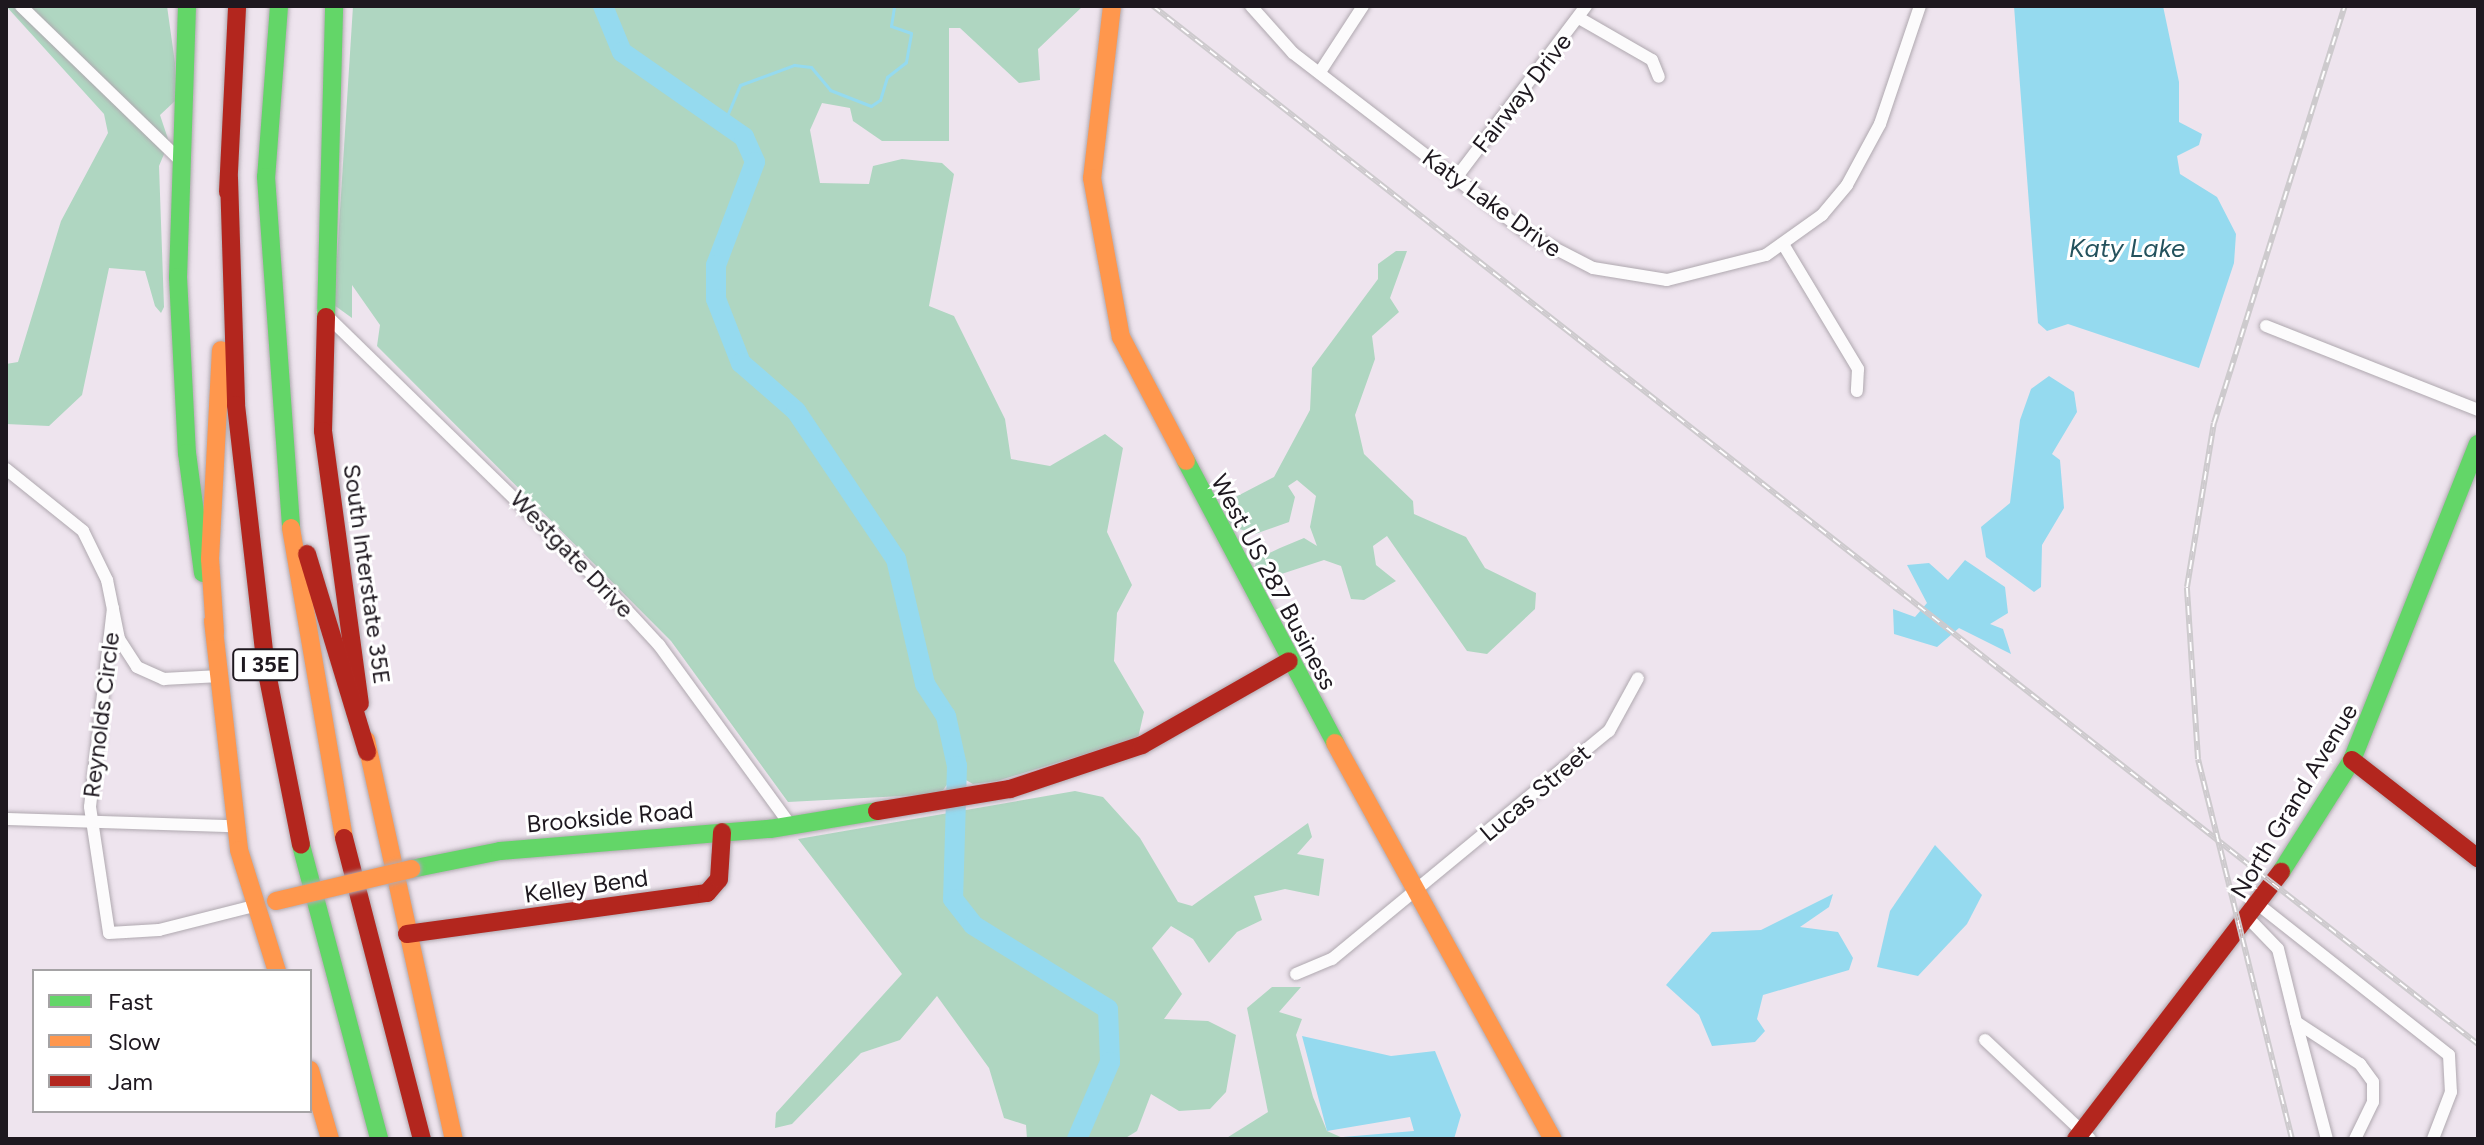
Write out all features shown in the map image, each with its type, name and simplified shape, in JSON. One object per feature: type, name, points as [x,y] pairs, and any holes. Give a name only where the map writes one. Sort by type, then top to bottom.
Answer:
[{"type":"main road","points":[[187,6],[180,160],[186,438],[215,632]]},
{"type":"main road","name":"I 35E","points":[[237,6],[229,178],[236,405],[266,668],[297,832],[379,1139]]},
{"type":"main road","name":"I 35E","points":[[279,6],[266,177],[278,410],[329,780],[422,1139]]},
{"type":"main road","name":"South Interstate 35E","points":[[334,6],[321,310],[323,431],[367,752],[454,1139]]},
{"type":"main road","name":"West US 287 Business","points":[[1112,6],[1092,178],[1109,296],[1145,394],[1414,894],[1553,1139]]},
{"type":"main road","points":[[229,178],[210,559],[235,826],[254,906],[276,969]]},
{"type":"main road","points":[[278,410],[290,442],[311,577],[367,752]]},
{"type":"main road","name":"North Grand Avenue","points":[[2082,1137],[2255,912],[2352,760],[2478,444]]},
{"type":"main road","name":"Brookside Road","points":[[254,906],[500,851],[791,826],[981,794],[1142,745],[1289,661]]},
{"type":"main road","points":[[2352,760],[2478,858]]},
{"type":"main road","name":"Kelley Bend","points":[[407,934],[707,893],[719,879],[722,832]]},
{"type":"main road","points":[[312,1077],[330,1139]]},
{"type":"street","points":[[21,6],[180,160]]},
{"type":"street","name":"Katy Lake Drive","points":[[1251,6],[1270,32],[1560,255],[1633,277],[1699,277],[1783,244],[1847,185],[1880,124],[1917,7]]},
{"type":"street","points":[[1320,72],[1363,6]]},
{"type":"street","name":"Fairway Drive","points":[[1456,178],[1586,6]]},
{"type":"street","points":[[1579,18],[1652,60],[1659,77]]},
{"type":"street","points":[[1783,244],[1858,369],[1857,391]]},
{"type":"street","name":"Westgate Drive","points":[[321,310],[611,593],[659,645],[791,826]]},
{"type":"street","points":[[2266,326],[2478,410]]},
{"type":"street","name":"Reynolds Circle","points":[[6,469],[83,531],[113,608],[125,652],[151,677],[219,676]]},
{"type":"street","name":"Reynolds Circle","points":[[90,822],[113,608]]},
{"type":"street","name":"Lucas Street","points":[[1296,974],[1332,959],[1609,731],[1638,678]]},
{"type":"street","points":[[6,819],[235,826]]},
{"type":"street","name":"Brookside Road","points":[[90,822],[109,933],[159,930],[254,906]]},
{"type":"street","points":[[2255,912],[2278,949],[2327,1139]]},
{"type":"street","points":[[2255,912],[2449,1055],[2451,1092],[2433,1139]]},
{"type":"street","points":[[2296,1022],[2360,1064],[2373,1082],[2373,1102],[2355,1139]]},
{"type":"street","points":[[1985,1040],[2082,1137]]},
{"type":"green space","points":[[6,6],[167,6],[175,63],[175,101],[160,115],[169,142],[159,166],[164,307],[161,313],[155,306],[145,271],[109,268],[82,395],[49,426],[6,424],[6,364],[18,362],[61,221],[108,133],[104,114]]},
{"type":"green space","points":[[353,6],[1083,6],[1038,49],[1040,80],[1019,83],[960,28],[949,28],[949,141],[882,141],[853,121],[850,108],[822,103],[810,130],[820,183],[869,184],[873,166],[902,159],[942,163],[954,174],[929,306],[954,316],[1005,419],[1011,459],[1050,466],[1105,434],[1123,448],[1107,532],[1132,585],[1117,613],[1114,661],[1144,712],[1138,738],[997,781],[973,784],[955,774],[940,794],[788,802],[671,641],[377,346],[380,325],[352,285],[352,318],[334,305]]},
{"type":"green space","points":[[1396,251],[1407,251],[1390,298],[1399,312],[1372,336],[1375,359],[1355,415],[1364,454],[1413,501],[1414,514],[1466,537],[1485,568],[1536,593],[1535,609],[1487,654],[1467,651],[1387,536],[1373,546],[1376,565],[1396,581],[1364,600],[1351,599],[1341,566],[1324,560],[1260,581],[1252,575],[1257,559],[1280,548],[1304,538],[1317,546],[1310,527],[1316,496],[1297,480],[1288,486],[1295,497],[1289,522],[1255,534],[1227,525],[1224,503],[1274,477],[1310,410],[1312,368],[1378,279],[1378,264]]},
{"type":"green space","points":[[1075,791],[1103,797],[1140,838],[1178,902],[1192,906],[1308,823],[1312,837],[1297,854],[1324,859],[1319,896],[1285,889],[1254,896],[1262,920],[1237,932],[1209,963],[1193,939],[1171,926],[1152,948],[1182,994],[1164,1019],[1208,1021],[1236,1035],[1226,1092],[1210,1109],[1179,1111],[1151,1094],[1137,1131],[1124,1139],[1027,1139],[1026,1125],[1004,1118],[989,1068],[937,996],[900,1040],[861,1053],[792,1124],[775,1128],[776,1113],[902,974],[798,839]]},
{"type":"green space","points":[[1272,987],[1301,987],[1279,1012],[1302,1019],[1296,1035],[1313,1097],[1327,1131],[1345,1139],[1225,1139],[1268,1112],[1247,1008]]},
{"type":"water","name":"Katy Lake","points":[[2014,6],[2163,6],[2179,82],[2179,122],[2202,134],[2199,145],[2177,156],[2180,174],[2217,197],[2236,234],[2234,263],[2199,368],[2068,324],[2047,331],[2038,323]]},
{"type":"water","points":[[2049,376],[2074,392],[2077,412],[2052,454],[2060,460],[2064,508],[2042,545],[2041,587],[2034,592],[1986,557],[1981,527],[2010,503],[2020,420],[2031,389]]},
{"type":"water","points":[[1965,560],[2005,587],[2008,613],[1990,624],[2003,629],[2011,654],[1959,628],[1937,647],[1894,634],[1893,609],[1915,617],[1927,603],[1907,565],[1929,563],[1948,580]]},
{"type":"water","points":[[1935,845],[1982,895],[1967,924],[1918,976],[1877,967],[1890,911]]},
{"type":"water","points":[[1833,894],[1829,907],[1800,927],[1838,932],[1853,958],[1849,970],[1763,995],[1757,1019],[1765,1031],[1755,1042],[1712,1046],[1699,1015],[1666,985],[1712,932],[1761,930]]},
{"type":"water","points":[[1302,1036],[1391,1056],[1435,1051],[1461,1115],[1454,1139],[1343,1137],[1414,1131],[1410,1117],[1327,1131]]},
{"type":"waterway","points":[[603,6],[622,52],[744,137],[755,162],[716,265],[716,299],[741,363],[796,411],[896,559],[925,684],[946,716],[957,766],[953,899],[973,925],[1108,1009],[1110,1062],[1077,1139]]},
{"type":"waterway","points":[[724,123],[740,85],[794,65],[811,67],[830,90],[871,106],[880,100],[887,77],[906,62],[911,33],[891,26],[894,6]]},
{"type":"railway","points":[[1153,6],[2478,1044]]},
{"type":"railway","points":[[2292,1139],[2198,759],[2187,587],[2214,423],[2345,6]]},
{"type":"traffic: fast","points":[[187,6],[178,277],[187,453],[203,573]]},
{"type":"traffic: fast","points":[[279,6],[266,177],[291,528]]},
{"type":"traffic: fast","points":[[326,317],[334,6]]},
{"type":"traffic: fast","points":[[2281,872],[2352,760],[2478,444]]},
{"type":"traffic: fast","points":[[1186,461],[1335,743]]},
{"type":"traffic: fast","points":[[411,869],[500,851],[770,829],[877,811]]},
{"type":"traffic: fast","points":[[301,845],[379,1139]]},
{"type":"traffic: slow","points":[[1112,6],[1092,178],[1121,337],[1186,461]]},
{"type":"traffic: slow","points":[[215,632],[210,559],[221,350]]},
{"type":"traffic: slow","points":[[291,528],[344,838]]},
{"type":"traffic: slow","points":[[213,621],[239,850],[276,969]]},
{"type":"traffic: slow","points":[[366,740],[454,1139]]},
{"type":"traffic: slow","points":[[1335,743],[1553,1139]]},
{"type":"traffic: slow","points":[[276,901],[411,869]]},
{"type":"traffic: slow","points":[[312,1077],[330,1139]]},
{"type":"traffic: jam","points":[[228,192],[237,6]]},
{"type":"traffic: jam","points":[[229,178],[236,405],[266,668],[301,845]]},
{"type":"traffic: jam","points":[[326,317],[323,431],[360,703]]},
{"type":"traffic: jam","points":[[307,554],[367,752]]},
{"type":"traffic: jam","points":[[877,811],[1010,789],[1142,745],[1289,661]]},
{"type":"traffic: jam","points":[[2352,760],[2478,858]]},
{"type":"traffic: jam","points":[[407,934],[707,893],[719,879],[722,832]]},
{"type":"traffic: jam","points":[[344,838],[422,1139]]},
{"type":"traffic: jam","points":[[2076,1139],[2281,872]]}]
